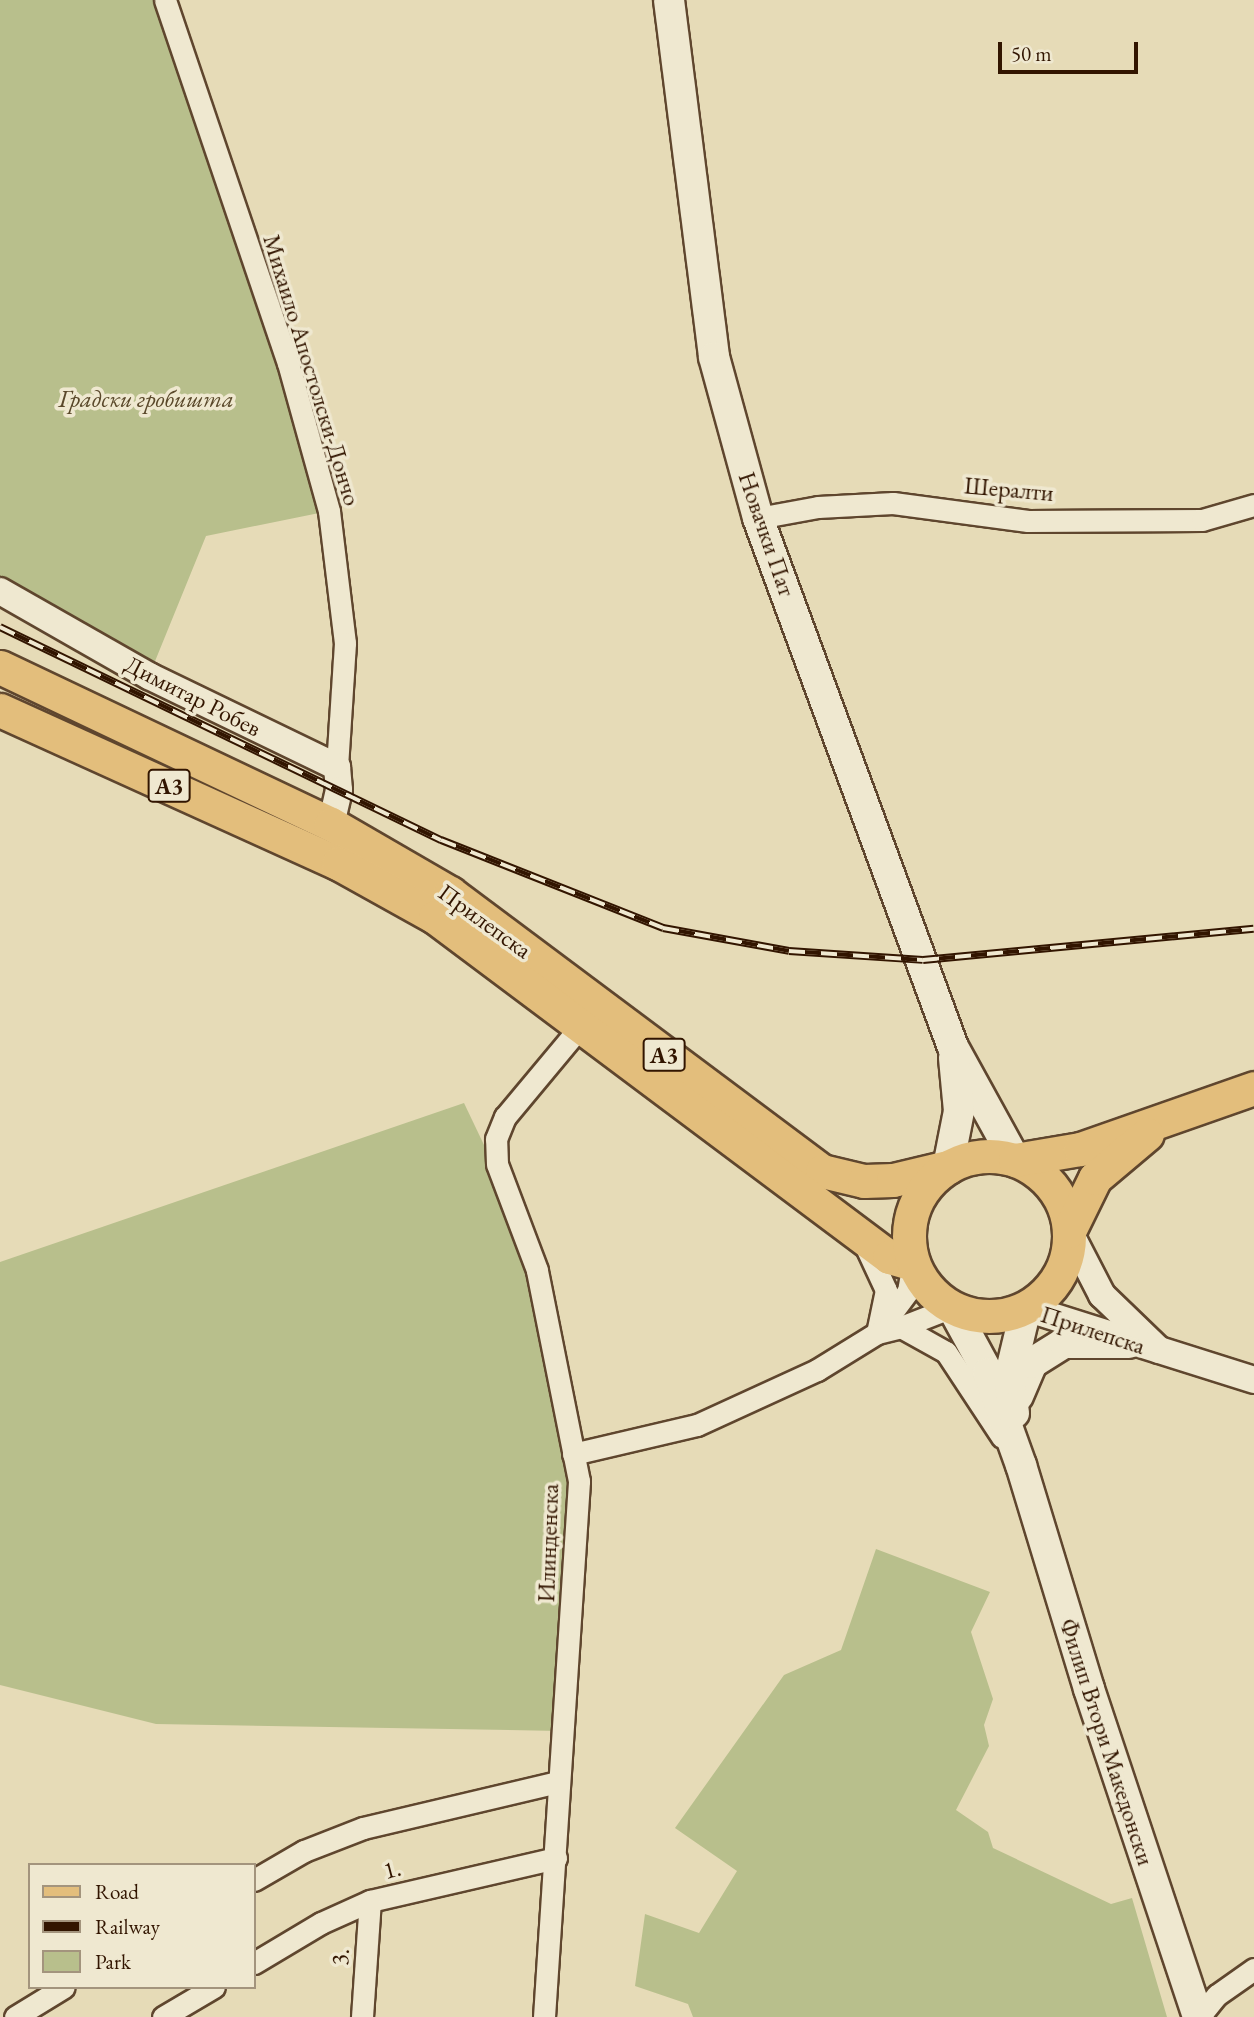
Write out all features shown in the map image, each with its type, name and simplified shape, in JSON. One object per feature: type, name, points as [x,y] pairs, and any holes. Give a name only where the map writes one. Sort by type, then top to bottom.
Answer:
[{"type":"main road","name":"Новачки Пат","points":[[669,0],[714,357],[758,518],[953,1047]]},
{"type":"main road","name":"Прилепска","points":[[0,667],[331,824],[450,893],[802,1160],[821,1171],[864,1181],[893,1180],[948,1167]]},
{"type":"main road","name":"Прилепска","points":[[0,710],[338,863],[435,917],[889,1257],[913,1264]]},
{"type":"main road","points":[[953,1047],[1015,1160],[1053,1187],[1069,1231]]},
{"type":"main road","points":[[948,1167],[959,1111],[953,1047]]},
{"type":"main road","name":"A3","points":[[913,1264],[910,1220],[917,1198],[948,1167],[970,1157],[1015,1160],[1064,1151],[1162,1122],[1254,1088]]},
{"type":"main road","name":"A3","points":[[1026,1308],[1059,1276],[1069,1231],[1095,1178],[1162,1122]]},
{"type":"main road","points":[[997,1124],[1035,1146],[1064,1151]]},
{"type":"main road","points":[[893,1180],[955,1132]]},
{"type":"main road","points":[[913,1264],[929,1290],[952,1307],[976,1316],[1002,1316],[1026,1308]]},
{"type":"main road","points":[[952,1307],[988,1373],[1021,1465]]},
{"type":"main road","points":[[1021,1465],[1009,1379],[1026,1308]]},
{"type":"main road","points":[[1013,1409],[1032,1363],[1046,1352],[1064,1343],[1129,1343]]},
{"type":"main road","name":"Филип Втори Македонски","points":[[1021,1465],[1088,1689],[1199,2017]]},
{"type":"street","name":"Михаило Апостолски-Дончо","points":[[166,0],[288,363],[329,511],[345,643],[337,766]]},
{"type":"street","name":"Шералти","points":[[758,518],[818,507],[892,503],[1028,521],[1202,520],[1254,505]]},
{"type":"street","name":"Димитар Робев","points":[[0,591],[149,677],[337,766]]},
{"type":"street","points":[[331,824],[339,790],[337,766]]},
{"type":"street","name":"Илинденска","points":[[544,2017],[579,1481],[537,1270],[497,1164],[496,1139],[505,1117],[580,1027]]},
{"type":"street","points":[[855,1231],[876,1262],[886,1290],[877,1334]]},
{"type":"street","name":"Прилепска","points":[[1069,1231],[1102,1295],[1160,1351]]},
{"type":"street","points":[[877,1334],[908,1291],[913,1264]]},
{"type":"street","points":[[573,1454],[698,1425],[817,1370],[877,1334],[952,1307]]},
{"type":"street","name":"Прилепска","points":[[1026,1308],[1129,1343],[1254,1380]]},
{"type":"street","points":[[901,1327],[946,1352],[1021,1465]]},
{"type":"street","points":[[256,1879],[304,1852],[363,1828],[558,1783]]},
{"type":"street","name":"1.","points":[[256,1962],[321,1923],[370,1901],[556,1858]]},
{"type":"street","name":"3.","points":[[362,2017],[370,1901]]},
{"type":"street","points":[[1199,2017],[1217,1995],[1254,1969]]},
{"type":"street","points":[[15,2017],[61,1989]]},
{"type":"street","points":[[163,2017],[211,1989]]},
{"type":"green space","name":"Градски гробишта","points":[[0,0],[165,0],[329,511],[206,536],[149,676],[0,591]]},
{"type":"green space","points":[[464,1103],[527,1235],[579,1481],[561,1731],[156,1724],[0,1685],[0,1262]]},
{"type":"green space","points":[[876,1549],[990,1592],[971,1632],[993,1699],[984,1725],[989,1746],[956,1810],[988,1832],[993,1848],[1111,1904],[1132,1898],[1167,2017],[693,2017],[688,2004],[635,1986],[645,1914],[699,1933],[737,1871],[675,1828],[784,1675],[841,1650]]},
{"type":"railway","points":[[0,627],[441,840],[663,928],[789,951],[923,960],[1254,929]]}]
